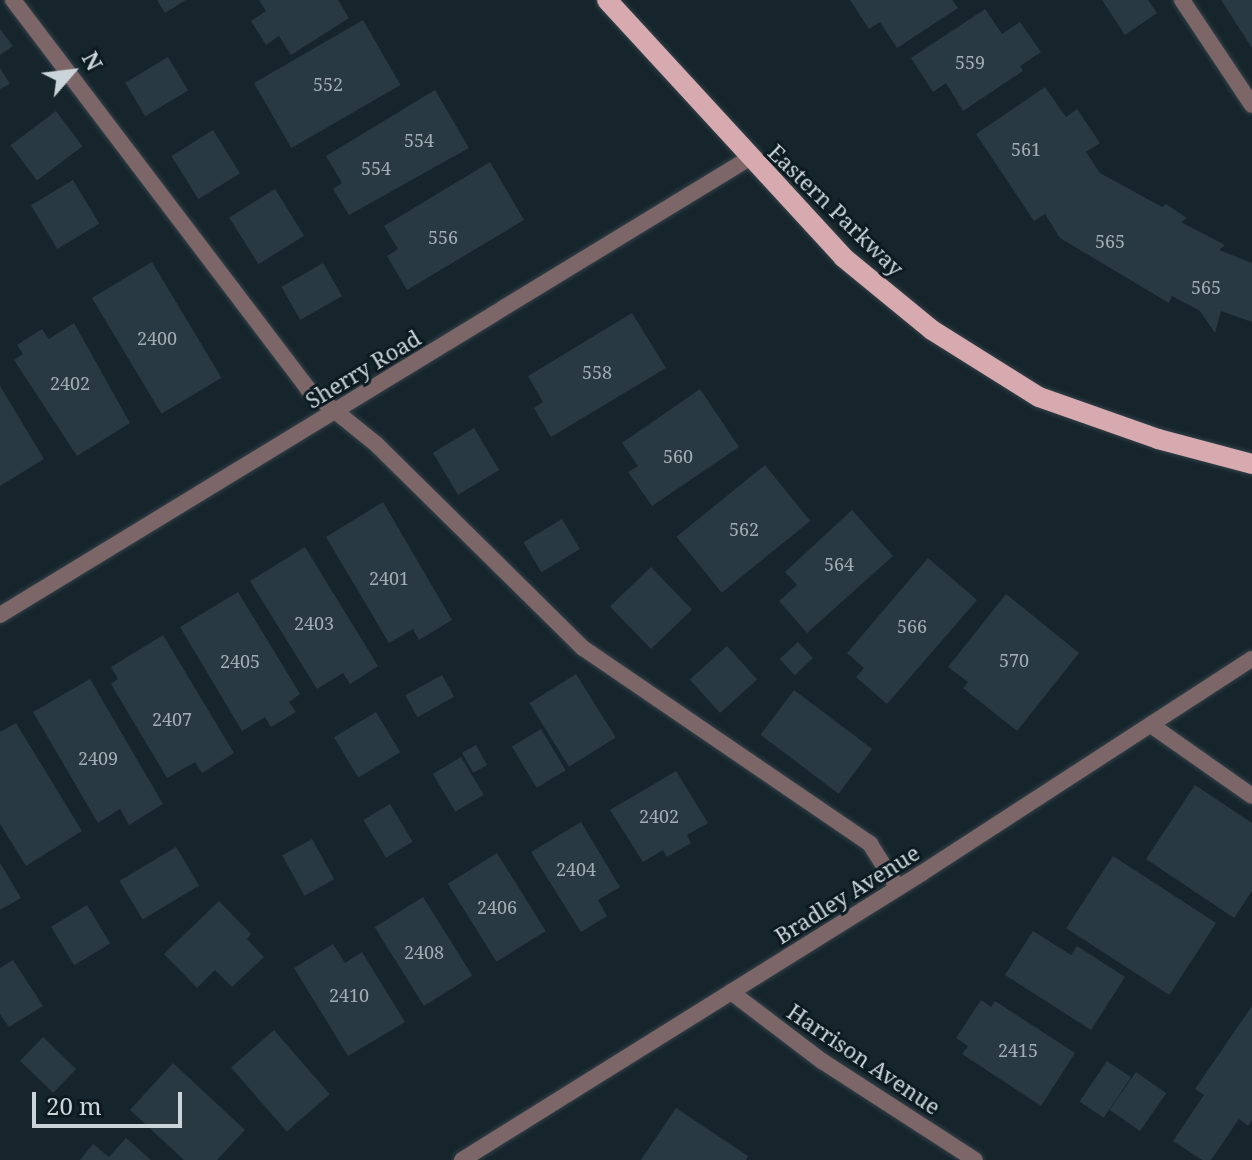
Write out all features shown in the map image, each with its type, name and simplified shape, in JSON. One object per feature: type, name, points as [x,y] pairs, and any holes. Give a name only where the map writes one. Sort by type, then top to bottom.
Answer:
[{"type":"main road","name":"Eastern Parkway","points":[[607,0],[748,159],[843,257],[932,330],[1039,397],[1158,439],[1252,464]]},
{"type":"street","points":[[13,0],[308,389],[376,444],[583,648],[870,844],[898,888]]},
{"type":"street","points":[[1182,0],[1252,105]]},
{"type":"street","name":"Sherry Road","points":[[0,615],[748,159]]},
{"type":"street","name":"Bradley Avenue","points":[[462,1160],[898,888],[1252,659]]},
{"type":"street","points":[[1151,725],[1252,796]]},
{"type":"street","name":"Harrison Avenue","points":[[731,992],[822,1061],[975,1160]]},
{"type":"building","points":[[157,0],[186,0],[165,13]]},
{"type":"building","points":[[259,0],[338,0],[349,18],[291,55],[279,36],[266,45],[251,21],[266,11]]},
{"type":"building","points":[[850,0],[952,0],[958,8],[897,48],[880,22],[869,29]]},
{"type":"building","points":[[1102,0],[1148,0],[1157,13],[1125,35]]},
{"type":"building","points":[[1221,0],[1252,0],[1252,48]]},
{"type":"building","points":[[985,9],[1002,34],[1020,22],[1041,52],[1020,66],[1023,71],[963,111],[946,83],[933,92],[911,58]]},
{"type":"building","points":[[363,20],[400,85],[291,148],[254,83]]},
{"type":"building","points":[[0,29],[13,46],[0,55]]},
{"type":"building","points":[[168,57],[188,90],[145,116],[125,83]]},
{"type":"building","points":[[0,68],[10,84],[0,89]]},
{"type":"building","points":[[1045,87],[1066,117],[1077,109],[1100,143],[1086,152],[1100,173],[1162,207],[1166,204],[1187,218],[1181,222],[1225,245],[1219,250],[1252,263],[1252,322],[1221,311],[1215,333],[1200,311],[1172,296],[1169,303],[1060,238],[1045,214],[1034,221],[976,134]]},
{"type":"building","points":[[435,90],[469,148],[349,215],[333,189],[342,183],[326,156]]},
{"type":"building","points":[[56,111],[82,146],[37,180],[10,145]]},
{"type":"building","points":[[213,130],[240,173],[198,199],[171,156]]},
{"type":"building","points":[[490,162],[524,220],[407,290],[387,256],[398,249],[384,226]]},
{"type":"building","points":[[73,180],[99,224],[57,249],[31,205]]},
{"type":"building","points":[[275,189],[304,236],[258,264],[229,218]]},
{"type":"building","points":[[152,262],[222,378],[162,414],[92,298]]},
{"type":"building","points":[[323,263],[342,296],[300,320],[281,287]]},
{"type":"building","points":[[632,313],[666,368],[551,437],[534,408],[543,402],[528,376]]},
{"type":"building","points":[[74,323],[130,423],[77,456],[14,360],[23,354],[17,345],[42,329],[49,339]]},
{"type":"building","points":[[0,386],[44,459],[0,486]]},
{"type":"building","points":[[700,389],[739,447],[652,506],[628,472],[638,466],[622,443]]},
{"type":"building","points":[[474,428],[499,470],[458,495],[433,453]]},
{"type":"building","points":[[765,465],[810,521],[722,593],[676,537]]},
{"type":"building","points":[[383,502],[452,620],[419,640],[413,629],[389,643],[326,537]]},
{"type":"building","points":[[852,510],[893,556],[807,633],[779,601],[797,585],[785,572]]},
{"type":"building","points":[[562,519],[580,549],[541,572],[523,542]]},
{"type":"building","points":[[305,547],[378,666],[350,684],[343,673],[317,689],[250,581]]},
{"type":"building","points":[[928,558],[977,600],[887,704],[856,677],[864,668],[847,653]]},
{"type":"building","points":[[651,567],[692,609],[651,649],[610,607]]},
{"type":"building","points":[[238,592],[300,694],[289,702],[296,712],[271,727],[265,717],[242,731],[180,627]]},
{"type":"building","points":[[1006,594],[1079,653],[1017,731],[963,688],[968,682],[948,667]]},
{"type":"building","points":[[163,635],[234,753],[202,773],[195,762],[167,778],[111,684],[118,679],[111,667]]},
{"type":"building","points":[[798,642],[813,658],[795,675],[780,659]]},
{"type":"building","points":[[727,646],[757,679],[720,713],[690,679]]},
{"type":"building","points":[[576,674],[616,738],[569,767],[529,703]]},
{"type":"building","points":[[442,675],[454,697],[417,717],[405,695]]},
{"type":"building","points":[[90,679],[163,804],[129,825],[120,809],[98,823],[33,712]]},
{"type":"building","points":[[794,690],[872,749],[839,794],[760,735]]},
{"type":"building","points":[[376,712],[400,752],[358,778],[334,737]]},
{"type":"building","points":[[16,723],[82,831],[26,866],[0,824],[0,732]]},
{"type":"building","points":[[541,729],[566,770],[537,788],[512,747]]},
{"type":"building","points":[[476,745],[487,765],[473,773],[462,753]]},
{"type":"building","points":[[461,757],[484,795],[455,812],[433,774]]},
{"type":"building","points":[[676,771],[708,823],[687,835],[691,843],[667,857],[663,850],[643,862],[610,810]]},
{"type":"building","points":[[1195,785],[1252,823],[1252,891],[1234,918],[1146,859]]},
{"type":"building","points":[[390,804],[413,842],[386,858],[363,820]]},
{"type":"building","points":[[581,822],[620,887],[598,900],[607,916],[581,932],[531,852]]},
{"type":"building","points":[[312,839],[334,879],[305,896],[282,855]]},
{"type":"building","points":[[176,847],[199,886],[143,920],[119,881]]},
{"type":"building","points":[[497,853],[546,931],[497,962],[448,884]]},
{"type":"building","points":[[1113,856],[1216,923],[1169,995],[1066,928]]},
{"type":"building","points":[[0,863],[21,898],[0,910]]},
{"type":"building","points":[[423,897],[472,976],[424,1006],[375,927]]},
{"type":"building","points":[[219,901],[251,934],[247,939],[264,957],[232,987],[215,970],[197,988],[164,954]]},
{"type":"building","points":[[87,905],[110,944],[74,965],[51,927]]},
{"type":"building","points":[[1033,931],[1071,955],[1077,946],[1125,977],[1091,1030],[1005,975]]},
{"type":"building","points":[[333,944],[345,963],[362,952],[405,1022],[348,1056],[294,968]]},
{"type":"building","points":[[13,960],[43,1006],[9,1027],[0,1014],[0,968]]},
{"type":"building","points":[[981,1000],[991,1007],[995,1001],[1075,1053],[1041,1106],[962,1054],[968,1046],[956,1038]]},
{"type":"building","points":[[1252,1006],[1252,1120],[1248,1126],[1239,1119],[1211,1160],[1202,1160],[1173,1141],[1204,1095],[1195,1089]]},
{"type":"building","points":[[274,1030],[330,1094],[287,1132],[231,1067]]},
{"type":"building","points":[[43,1037],[76,1069],[53,1093],[20,1061]]},
{"type":"building","points":[[1107,1061],[1131,1077],[1104,1118],[1080,1102]]},
{"type":"building","points":[[173,1063],[245,1130],[217,1160],[184,1160],[130,1110]]},
{"type":"building","points":[[1136,1072],[1166,1093],[1140,1131],[1110,1110]]},
{"type":"building","points":[[676,1108],[748,1156],[746,1160],[641,1160]]},
{"type":"building","points":[[126,1138],[151,1160],[80,1160],[93,1144],[109,1157]]}]
